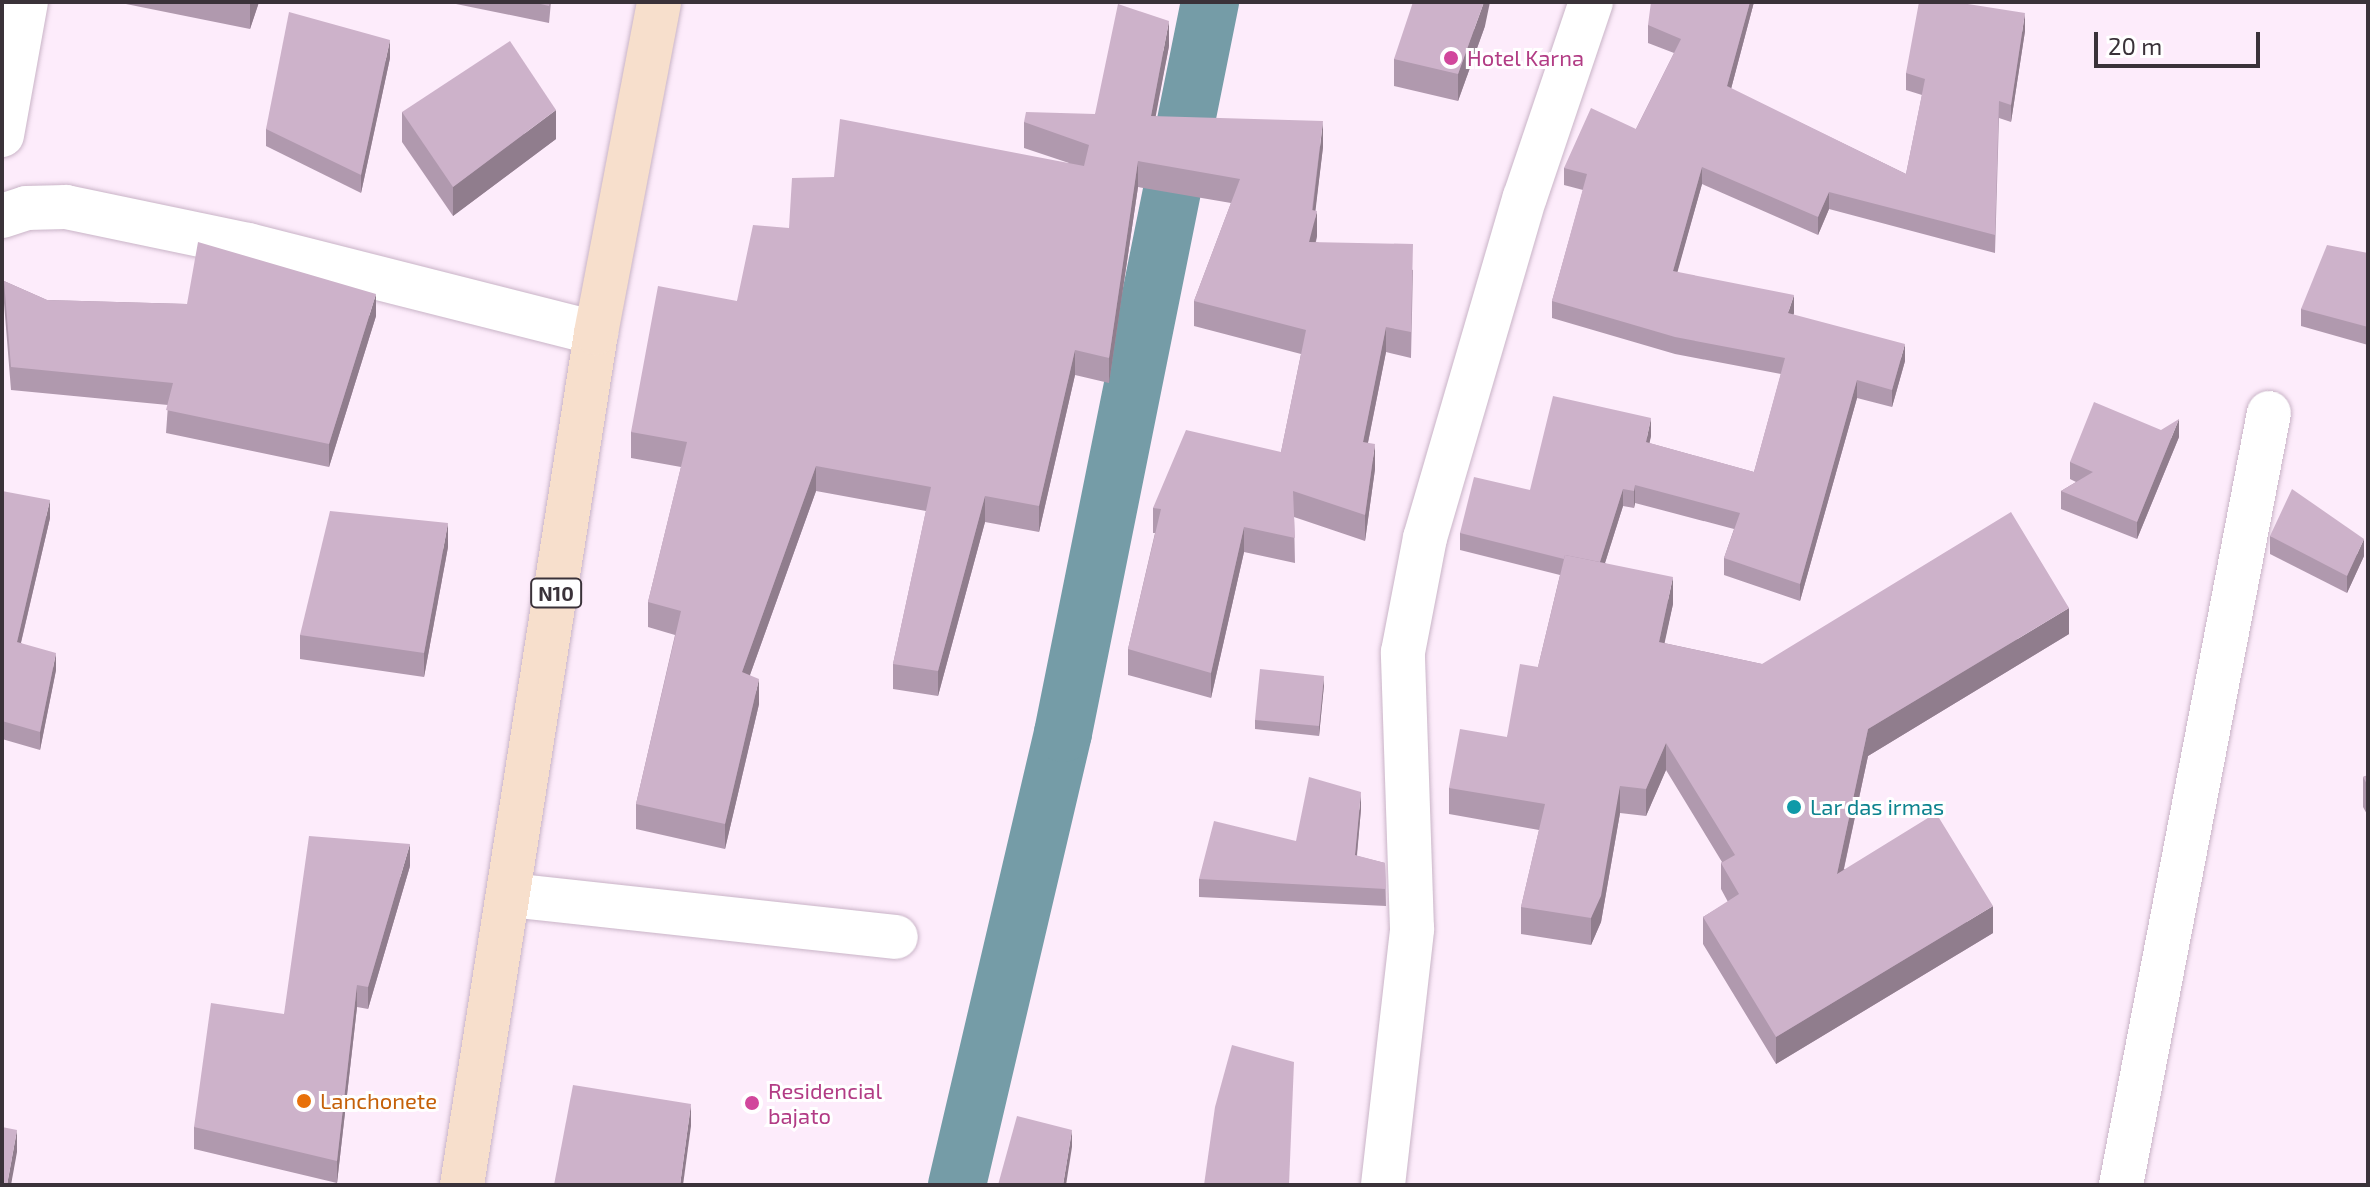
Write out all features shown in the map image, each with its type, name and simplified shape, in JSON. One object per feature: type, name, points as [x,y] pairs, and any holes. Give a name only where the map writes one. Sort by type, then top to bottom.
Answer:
[{"type":"main road","name":"N10","points":[[462,1185],[596,333],[659,2]]},
{"type":"street","points":[[2,135],[26,2]]},
{"type":"street","points":[[1383,1185],[1412,929],[1403,652],[1425,538],[1525,197],[1591,2]]},
{"type":"street","points":[[2,216],[26,208],[66,207],[248,245],[596,333]]},
{"type":"street","points":[[2121,1185],[2269,413]]},
{"type":"street","points":[[510,895],[896,937]]},
{"type":"building","points":[[1413,2],[1484,2],[1458,74],[1394,59]]},
{"type":"building","points":[[1651,2],[1750,2],[1727,86],[1906,174],[1925,79],[1906,73],[1919,2],[1955,2],[2025,13],[2011,105],[1999,101],[1995,235],[1829,192],[1818,217],[1702,167],[1673,271],[1794,295],[1788,313],[1905,344],[1892,390],[1857,380],[1800,584],[1724,558],[1740,513],[1635,485],[1634,491],[1623,489],[1600,562],[1565,555],[1564,559],[1460,533],[1474,477],[1530,490],[1553,396],[1651,418],[1646,442],[1754,472],[1785,358],[1675,337],[1552,301],[1587,174],[1564,168],[1591,108],[1636,129],[1681,39],[1648,25]]},
{"type":"building","points":[[1118,4],[1169,21],[1151,116],[1323,121],[1312,210],[1317,211],[1309,242],[1413,244],[1411,332],[1386,327],[1363,442],[1375,444],[1365,515],[1293,491],[1295,538],[1244,527],[1211,673],[1128,649],[1161,509],[1153,508],[1186,430],[1281,452],[1306,330],[1194,301],[1240,179],[1138,161],[1109,358],[1075,350],[1039,506],[985,496],[938,671],[893,664],[931,487],[816,466],[742,672],[759,679],[725,824],[636,804],[681,611],[648,602],[687,442],[631,432],[658,286],[737,301],[753,225],[789,228],[792,178],[834,177],[840,119],[1084,166],[1089,145],[1024,122],[1026,112],[1095,114]]},
{"type":"building","points":[[289,12],[390,40],[361,175],[266,129]]},
{"type":"building","points":[[510,41],[556,110],[453,187],[402,112]]},
{"type":"building","points":[[198,242],[376,294],[329,444],[166,410],[173,383],[11,367],[4,281],[47,300],[187,304]]},
{"type":"building","points":[[2327,245],[2368,253],[2368,327],[2301,309]]},
{"type":"building","points":[[2094,402],[2161,430],[2179,419],[2137,522],[2061,491],[2093,472],[2070,462]]},
{"type":"building","points":[[2292,489],[2364,539],[2347,576],[2270,536]]},
{"type":"building","points":[[2,491],[50,500],[17,642],[56,653],[40,732],[2,721]]},
{"type":"building","points":[[330,511],[448,523],[424,653],[300,635]]},
{"type":"building","points":[[2011,512],[2069,608],[1868,729],[1837,874],[1936,813],[1993,906],[1776,1037],[1703,917],[1739,894],[1721,863],[1735,855],[1666,743],[1646,789],[1620,786],[1601,896],[1591,918],[1521,907],[1545,804],[1449,788],[1460,729],[1507,737],[1520,664],[1538,667],[1565,555],[1673,577],[1659,642],[1762,664]]},
{"type":"building","points":[[1260,669],[1324,676],[1319,726],[1255,720]]},
{"type":"building","points":[[1309,777],[1361,792],[1355,855],[1385,863],[1386,889],[1199,879],[1214,821],[1296,841]]},
{"type":"building","points":[[309,836],[410,844],[368,987],[357,985],[337,1161],[194,1127],[211,1003],[284,1014]]},
{"type":"building","points":[[1232,1045],[1294,1062],[1289,1185],[1204,1185],[1215,1107]]},
{"type":"building","points":[[573,1085],[691,1104],[680,1185],[554,1185]]},
{"type":"building","points":[[1017,1116],[1072,1130],[1063,1185],[998,1185]]},
{"type":"building","points":[[2,1127],[17,1130],[7,1185],[2,1185]]},
{"type":"waterway","points":[[957,1185],[1063,733],[1210,2]]},
{"type":"place","name":"Hotel Karna","points":[[1451,58]]},
{"type":"place","name":"Lar das irmas","points":[[1794,807]]},
{"type":"place","name":"Lanchonete","points":[[304,1101]]},
{"type":"place","name":"Residencial bajato","points":[[752,1103]]}]
